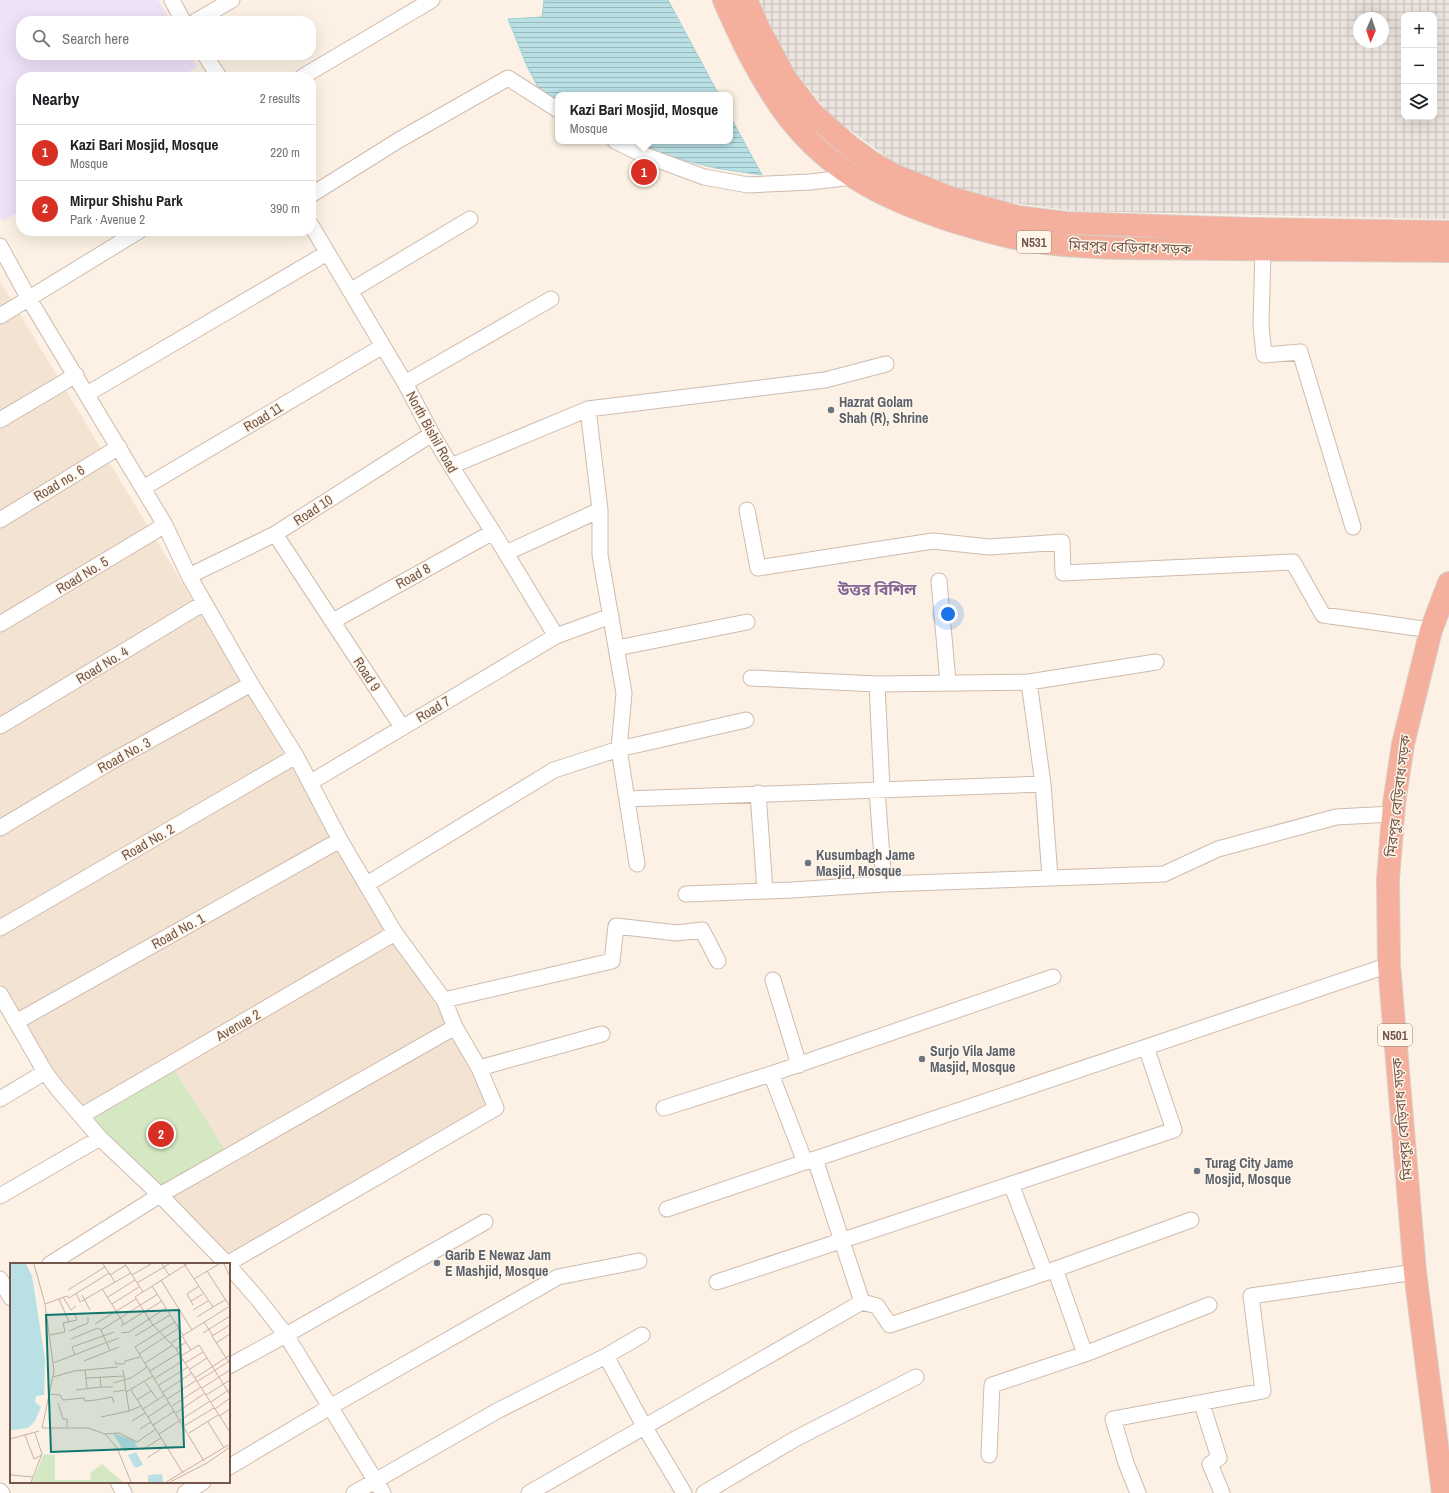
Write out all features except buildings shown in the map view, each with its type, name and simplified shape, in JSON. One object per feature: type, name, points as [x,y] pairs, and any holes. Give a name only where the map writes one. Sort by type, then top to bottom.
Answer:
[{"type":"highway","name":"মিরপুর বেড়িবাধ সড়ক","points":[[724,0],[732,20],[759,72],[794,107],[828,158],[853,177],[886,196],[923,212],[994,233],[1038,242],[1116,248],[1449,251]]},
{"type":"highway","name":"মিরপুর বেড়িবাধ সড়ক","points":[[746,0],[759,29],[785,78],[794,107]]},
{"type":"highway","name":"মিরপুর বেড়িবাধ সড়ক","points":[[794,107],[812,113],[849,146],[870,162],[896,176],[948,197],[1018,217],[1074,223],[1254,229],[1449,232]]},
{"type":"highway","name":"মিরপুর বেড়িবাধ সড়ক","points":[[1443,1493],[1415,1272],[1389,965],[1388,879],[1393,814],[1403,744],[1431,630],[1449,582]]},
{"type":"street","points":[[172,0],[180,16]]},
{"type":"street","points":[[205,16],[232,0]]},
{"type":"street","points":[[310,72],[432,0]]},
{"type":"street","points":[[208,60],[216,72]]},
{"type":"street","points":[[316,193],[399,140],[508,78],[555,108]]},
{"type":"street","points":[[621,144],[640,153],[704,177],[748,185],[810,182],[853,177]]},
{"type":"street","points":[[350,291],[470,219]]},
{"type":"street","name":"North Bishil Road","points":[[316,234],[405,383],[451,466],[556,636]]},
{"type":"street","points":[[0,316],[131,236]]},
{"type":"street","points":[[0,246],[29,299],[165,525],[189,576],[251,684],[311,782],[340,840],[395,933],[444,1000],[455,1027],[479,1068],[496,1108],[230,1263]]},
{"type":"street","points":[[1263,249],[1261,325],[1264,355],[1300,352],[1353,527]]},
{"type":"street","points":[[87,394],[327,253]]},
{"type":"street","points":[[405,383],[551,299]]},
{"type":"street","name":"Road 11","points":[[142,488],[383,346]]},
{"type":"street","points":[[451,466],[588,409],[825,380],[886,364]]},
{"type":"street","points":[[0,420],[76,375]]},
{"type":"street","points":[[588,409],[600,510],[600,555],[624,693],[619,749],[637,864]]},
{"type":"street","name":"Road 10","points":[[189,576],[275,534],[432,434]]},
{"type":"street","name":"Road no. 6","points":[[0,520],[119,447]]},
{"type":"street","points":[[506,553],[600,510]]},
{"type":"street","points":[[747,510],[758,568],[933,541],[990,547],[1062,542],[1063,573],[1293,562],[1323,615],[1431,630]]},
{"type":"street","name":"Road No. 5","points":[[0,624],[165,525]]},
{"type":"street","name":"Road 8","points":[[333,621],[493,532]]},
{"type":"street","name":"Road 9","points":[[275,534],[402,727]]},
{"type":"street","points":[[939,581],[948,682]]},
{"type":"street","name":"Road No. 4","points":[[0,726],[204,603]]},
{"type":"street","name":"Road 7","points":[[311,782],[556,636],[611,616]]},
{"type":"street","points":[[617,648],[747,622]]},
{"type":"street","points":[[751,678],[877,684],[1029,682],[1156,662]]},
{"type":"street","points":[[1029,682],[1043,784],[1050,877]]},
{"type":"street","name":"Road No. 3","points":[[0,828],[107,764],[251,684]]},
{"type":"street","points":[[877,684],[884,884]]},
{"type":"street","points":[[367,884],[554,770],[619,749],[746,720]]},
{"type":"street","name":"Road No. 2","points":[[0,928],[296,756]]},
{"type":"street","points":[[627,799],[758,793],[1043,784]]},
{"type":"street","points":[[758,793],[765,891]]},
{"type":"street","points":[[686,894],[1050,877],[1164,874],[1218,849],[1336,817],[1393,814]]},
{"type":"street","name":"Road No. 1","points":[[16,1022],[340,840]]},
{"type":"street","points":[[444,1000],[612,961],[616,926],[677,933],[702,930],[718,961]]},
{"type":"street","name":"Avenue 2","points":[[81,1116],[395,933]]},
{"type":"street","points":[[667,1209],[1389,965]]},
{"type":"street","points":[[664,1108],[799,1065],[1053,978]]},
{"type":"street","points":[[773,980],[799,1065]]},
{"type":"street","points":[[0,994],[45,1072],[57,1088],[100,1138],[160,1195],[227,1263]]},
{"type":"street","points":[[52,1263],[160,1195],[455,1027]]},
{"type":"street","points":[[479,1068],[602,1034]]},
{"type":"street","points":[[717,1282],[1174,1130],[1146,1047]]},
{"type":"street","points":[[0,1099],[45,1072]]},
{"type":"street","points":[[771,1074],[810,1160],[842,1241],[862,1302]]},
{"type":"street","points":[[0,1196],[100,1138]]},
{"type":"street","points":[[1011,1184],[1085,1354]]},
{"type":"street","points":[[529,1493],[862,1302],[877,1306],[890,1324],[1050,1271],[1191,1220]]},
{"type":"street","points":[[230,1365],[286,1336],[485,1222]]},
{"type":"street","points":[[230,1466],[330,1407],[558,1277],[639,1261]]},
{"type":"street","points":[[230,1266],[257,1298],[286,1336],[379,1487]]},
{"type":"street","points":[[1138,1493],[1126,1463],[1113,1419],[1202,1404],[1263,1391],[1251,1296],[1415,1272]]},
{"type":"street","points":[[989,1455],[992,1385],[1085,1354],[1208,1305]]},
{"type":"street","points":[[354,1493],[379,1487],[497,1412],[606,1356],[642,1335]]},
{"type":"street","points":[[606,1356],[644,1426],[684,1493]]},
{"type":"street","points":[[704,1493],[795,1439],[916,1377]]},
{"type":"street","points":[[1202,1404],[1219,1458],[1210,1464],[1222,1493]]},
{"type":"street","points":[[119,1483],[124,1493]]},
{"type":"street","points":[[185,1493],[201,1483]]},
{"type":"shaded area","points":[[0,0],[158,0],[168,16],[16,16],[16,60],[193,60],[197,67],[189,72],[16,72],[16,214],[2,221],[0,217]]},
{"type":"shaded area","points":[[759,0],[1449,0],[1449,219],[1073,211],[970,197],[901,167],[832,117],[788,63]]},
{"type":"shaded area","points":[[0,281],[502,1114],[227,1260],[64,1090],[0,983]]},
{"type":"green space","points":[[174,1070],[225,1150],[161,1187],[90,1118]]},
{"type":"water","points":[[544,0],[668,0],[717,92],[555,92],[555,102],[541,93],[527,66],[508,19],[542,17]]},
{"type":"water","points":[[733,122],[762,175],[715,168],[664,155],[638,144],[733,144]]},
{"type":"place","name":"Kazi Bari Mosjid, Mosque","points":[[644,172]]},
{"type":"place","name":"Hazrat Golam Shah (R), Shrine","points":[[831,410]]},
{"type":"place","name":"Kusumbagh Jame Masjid, Mosque","points":[[808,863]]},
{"type":"place","name":"Surjo Vila Jame Masjid, Mosque","points":[[922,1059]]},
{"type":"place","name":"Mirpur Shishu Park","points":[[161,1134]]},
{"type":"place","name":"Turag City Jame Mosjid, Mosque","points":[[1197,1171]]},
{"type":"place","name":"Garib E Newaz Jam E Mashjid, Mosque","points":[[437,1263]]},
{"type":"district","name":"উত্তর বিশিল","points":[[877,589]]}]
